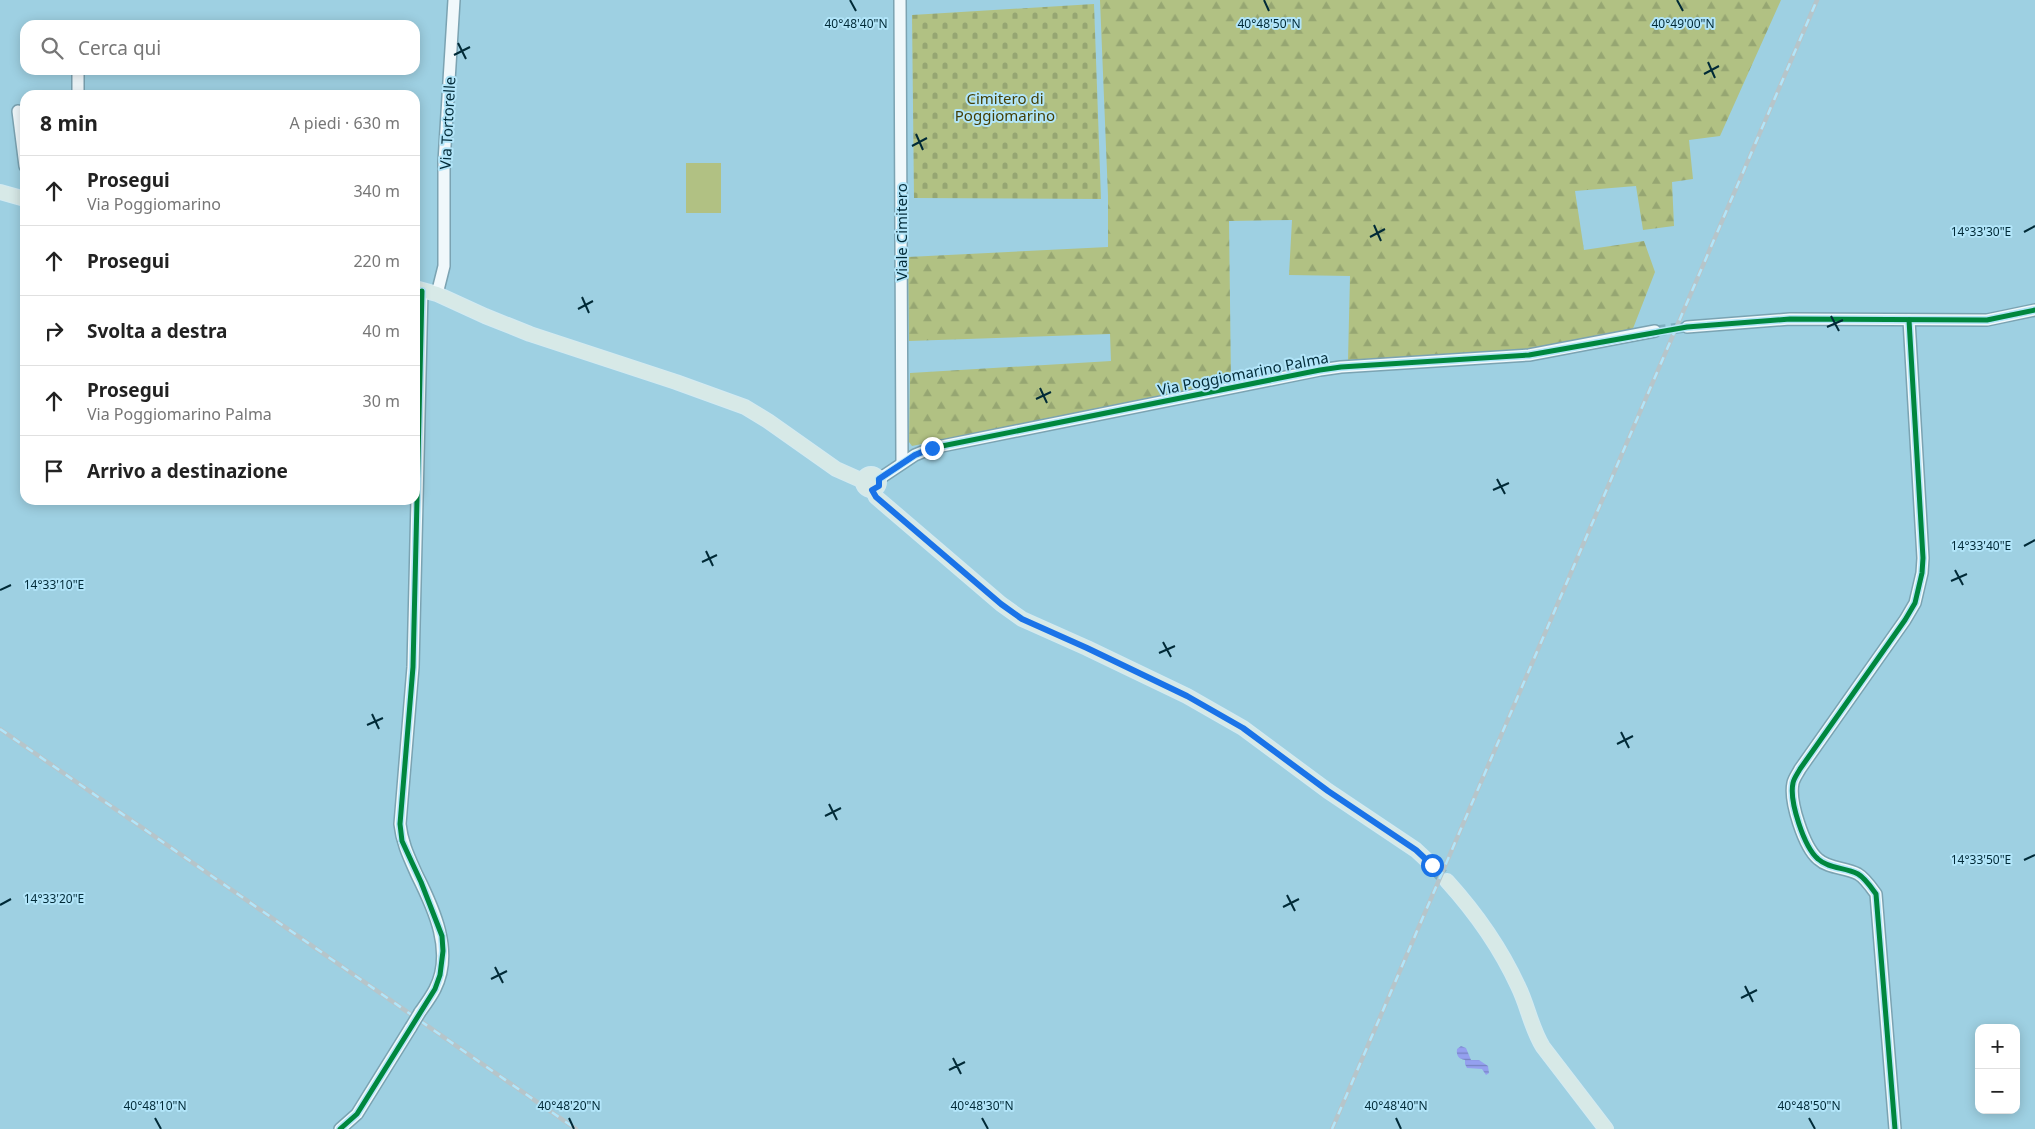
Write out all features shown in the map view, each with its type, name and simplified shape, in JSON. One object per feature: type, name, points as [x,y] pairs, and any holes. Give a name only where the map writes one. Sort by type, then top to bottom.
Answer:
[{"type":"main road","points":[[0,192],[20,197]]},
{"type":"main road","points":[[420,290],[437,294],[530,334],[745,407],[768,420],[836,469],[872,484],[876,497],[978,585],[1022,619],[1187,696],[1243,728],[1328,791],[1416,850],[1432,865]]},
{"type":"main road","points":[[1447,880],[1474,912],[1493,939],[1519,988],[1536,1036],[1543,1047],[1606,1129]]},
{"type":"street","name":"Via Tortorelle","points":[[437,294],[444,266],[444,162],[454,0]]},
{"type":"street","name":"Viale Cimitero","points":[[900,0],[902,463]]},
{"type":"street","points":[[78,75],[78,90]]},
{"type":"street","points":[[18,111],[20,127]]},
{"type":"street","points":[[1687,327],[1790,319],[1987,320],[2035,310]]},
{"type":"street","points":[[1895,1129],[1876,894],[1858,874],[1833,868],[1818,859],[1805,839],[1793,803],[1792,791],[1800,769],[1905,620],[1917,595],[1923,558],[1910,320]]},
{"type":"street","name":"Via Poggiomarino Palma","points":[[872,484],[902,463],[932,448],[1320,370],[1529,355],[1655,331]]},
{"type":"street","points":[[340,1129],[357,1114],[438,982],[443,951],[440,930],[402,841],[400,824],[413,667],[415,505]]},
{"type":"green space","points":[[1100,0],[1781,0],[1720,136],[1689,140],[1693,179],[1672,182],[1674,226],[1643,230],[1636,186],[1575,191],[1584,250],[1644,241],[1655,272],[1632,331],[1528,350],[1348,360],[1350,276],[1289,275],[1292,220],[1229,221],[1231,381],[912,446],[909,442],[910,373],[1111,361],[1110,334],[909,341],[908,257],[1108,247],[1108,196]]},
{"type":"green space","name":"Cimitero di Poggiomarino","points":[[1094,4],[1101,199],[914,198],[912,15]]},
{"type":"green space","points":[[686,163],[721,163],[721,213],[686,213]]},
{"type":"water","points":[[1461,1046],[1466,1048],[1471,1060],[1479,1060],[1488,1066],[1489,1073],[1486,1075],[1482,1069],[1467,1068],[1465,1060],[1457,1054],[1457,1049]]},
{"type":"tunnel","points":[[1655,331],[1687,327]]},
{"type":"tunnel","points":[[1432,865],[1447,881]]},
{"type":"railway","points":[[1332,1129],[1817,0]]},
{"type":"railway","points":[[0,729],[576,1129]]},
{"type":"cycle path","points":[[420,375],[422,291]]},
{"type":"cycle path","points":[[879,479],[915,455],[932,448],[1320,370],[1529,355],[1687,327],[1790,319],[1987,320],[2035,310]]},
{"type":"cycle path","points":[[1895,1129],[1876,894],[1858,874],[1827,865],[1813,853],[1803,834],[1795,812],[1792,791],[1794,781],[1800,769],[1915,603],[1922,573],[1923,558],[1909,320]]},
{"type":"cycle path","points":[[340,1129],[357,1114],[435,989],[440,975],[443,951],[442,936],[421,882],[402,841],[400,824],[413,667],[417,505]]},
{"type":"route","points":[[932,448],[915,455],[879,479],[879,486],[872,490],[876,497],[1001,604],[1022,619],[1187,696],[1243,728],[1328,791],[1416,850],[1432,865]]}]
